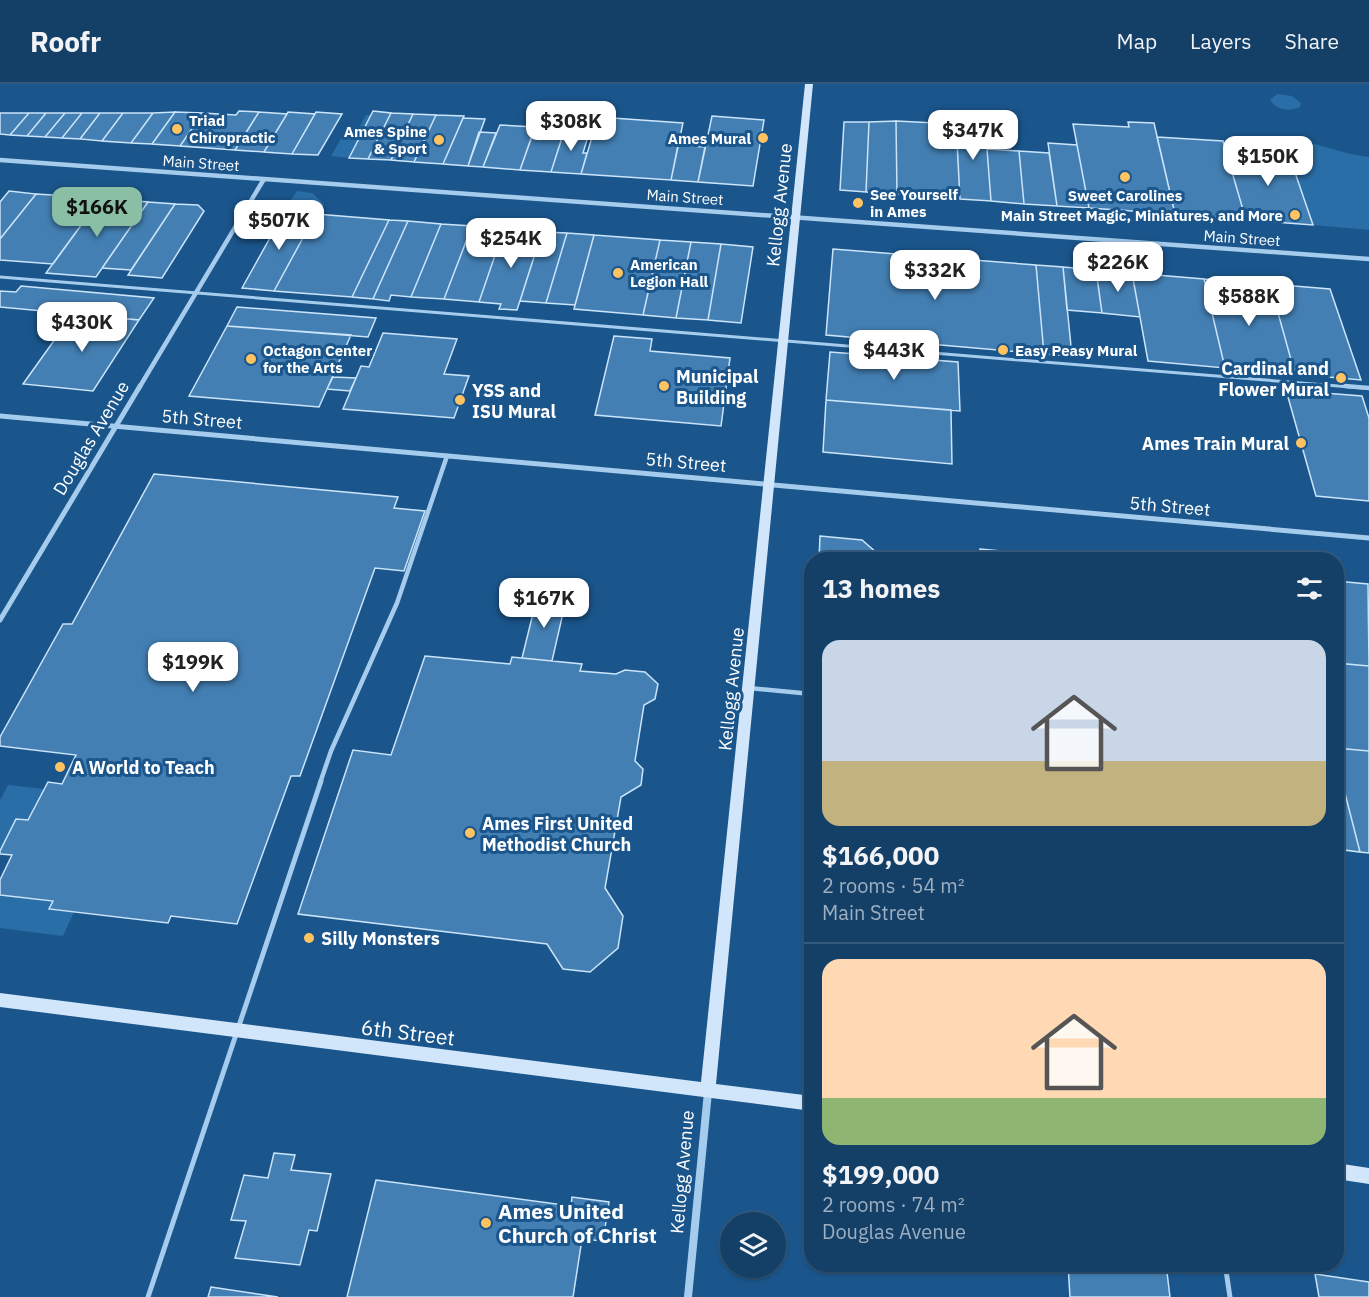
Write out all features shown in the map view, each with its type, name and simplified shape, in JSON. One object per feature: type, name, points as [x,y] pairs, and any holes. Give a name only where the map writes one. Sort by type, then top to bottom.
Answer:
[{"type":"street","name":"Kellogg Avenue","points":[[688,1297],[809,84]]},
{"type":"street","name":"Main Street","points":[[0,160],[1369,259]]},
{"type":"street","name":"Douglas Avenue","points":[[0,621],[264,179]]},
{"type":"street","name":"5th Street","points":[[0,416],[1369,538]]},
{"type":"street","name":"6th Street","points":[[0,1000],[804,1103]]},
{"type":"street","points":[[1344,1172],[1369,1176]]},
{"type":"lane","points":[[0,277],[1369,388]]},
{"type":"lane","points":[[148,1297],[331,751],[397,603],[447,456]]},
{"type":"lane","points":[[749,688],[804,693]]},
{"type":"lane","points":[[1226,1272],[1230,1297]]},
{"type":"shaded area","points":[[1277,94],[1292,96],[1301,103],[1300,107],[1287,110],[1279,108],[1270,100]]},
{"type":"shaded area","points":[[366,115],[371,115],[349,158],[331,156],[344,133],[356,133]]},
{"type":"shaded area","points":[[1282,139],[1304,141],[1369,157],[1369,230],[1313,225]]},
{"type":"shaded area","points":[[297,191],[312,193],[324,204],[321,208],[296,206],[291,200]]},
{"type":"shaded area","points":[[8,785],[44,789],[28,820],[0,851],[0,800]]},
{"type":"shaded area","points":[[0,895],[53,901],[49,909],[74,912],[63,936],[0,928]]},
{"type":"building","points":[[239,111],[259,112],[235,150],[180,146],[203,113],[236,115]]},
{"type":"building","points":[[373,111],[391,113],[368,159],[349,158]]},
{"type":"building","points":[[541,111],[570,113],[551,172],[520,170]]},
{"type":"building","points":[[175,112],[152,144],[131,143],[153,113]]},
{"type":"building","name":"Triad Chiropractic","points":[[175,112],[203,113],[180,146],[152,144]]},
{"type":"building","points":[[259,112],[287,114],[264,152],[235,150]]},
{"type":"building","points":[[288,112],[315,114],[292,154],[264,152]]},
{"type":"building","points":[[316,112],[342,114],[318,155],[292,154]]},
{"type":"building","points":[[0,113],[29,113],[10,135],[0,134]]},
{"type":"building","points":[[29,113],[46,113],[27,136],[10,135]]},
{"type":"building","points":[[46,113],[65,113],[45,137],[27,136]]},
{"type":"building","points":[[65,113],[82,113],[62,138],[45,137]]},
{"type":"building","points":[[82,113],[100,113],[80,139],[62,138]]},
{"type":"building","points":[[100,113],[123,113],[102,141],[80,139]]},
{"type":"building","points":[[123,113],[153,113],[131,143],[102,141]]},
{"type":"building","points":[[391,113],[413,114],[391,160],[368,159]]},
{"type":"building","points":[[413,114],[436,115],[414,162],[391,160]]},
{"type":"building","name":"Ames Spine & Sport","points":[[436,115],[464,116],[443,164],[414,162]]},
{"type":"building","points":[[712,116],[764,120],[753,186],[698,182]]},
{"type":"building","points":[[598,117],[683,123],[671,180],[581,174]]},
{"type":"building","points":[[463,118],[485,119],[468,166],[443,164]]},
{"type":"building","points":[[896,121],[956,124],[960,199],[897,194]]},
{"type":"building","points":[[896,121],[897,194],[866,192],[869,122]]},
{"type":"building","points":[[956,121],[985,123],[991,201],[960,199]]},
{"type":"building","points":[[844,122],[869,122],[866,192],[840,190]]},
{"type":"building","name":"Sweet Carolines","points":[[1128,122],[1154,123],[1175,214],[1089,208],[1073,124],[1129,127]]},
{"type":"building","points":[[500,125],[535,127],[520,170],[483,167]]},
{"type":"building","points":[[565,128],[590,130],[583,153],[587,153],[581,174],[551,172]]},
{"type":"building","points":[[479,132],[496,133],[483,167],[468,166]]},
{"type":"building","points":[[1157,137],[1223,141],[1246,220],[1175,214]]},
{"type":"building","points":[[1048,143],[1077,145],[1089,208],[1057,206]]},
{"type":"building","points":[[678,145],[705,147],[698,182],[671,180]]},
{"type":"building","points":[[1225,148],[1288,152],[1313,225],[1246,220]]},
{"type":"building","points":[[987,149],[1019,151],[1024,204],[991,201]]},
{"type":"building","points":[[1019,151],[1049,153],[1057,206],[1024,204]]},
{"type":"building","points":[[9,191],[36,194],[0,239],[0,202]]},
{"type":"building","points":[[36,194],[101,198],[53,264],[0,260],[0,239]]},
{"type":"building","points":[[101,198],[148,202],[96,277],[46,273]]},
{"type":"building","points":[[148,202],[175,204],[131,270],[102,268]]},
{"type":"building","points":[[175,204],[198,205],[204,211],[162,278],[128,275]]},
{"type":"building","points":[[285,211],[316,214],[274,291],[242,288]]},
{"type":"building","points":[[316,214],[389,220],[352,297],[274,291]]},
{"type":"building","points":[[389,220],[408,221],[373,299],[352,297]]},
{"type":"building","points":[[408,221],[441,224],[411,297],[391,295],[389,301],[373,299]]},
{"type":"building","points":[[441,224],[472,226],[444,299],[411,297]]},
{"type":"building","points":[[472,226],[504,229],[479,302],[444,299]]},
{"type":"building","points":[[504,229],[542,232],[517,310],[499,309],[501,304],[479,302]]},
{"type":"building","points":[[542,232],[567,233],[546,303],[520,301]]},
{"type":"building","points":[[567,233],[594,235],[575,305],[546,303]]},
{"type":"building","name":"American Legion Hall","points":[[594,235],[660,240],[643,315],[574,309]]},
{"type":"building","points":[[660,240],[691,242],[676,318],[643,315]]},
{"type":"building","points":[[691,242],[721,244],[708,320],[676,318]]},
{"type":"building","points":[[721,244],[753,247],[741,323],[708,320]]},
{"type":"building","points":[[833,249],[1036,265],[1044,354],[826,335]]},
{"type":"building","points":[[1036,265],[1063,267],[1072,356],[1044,354]]},
{"type":"building","points":[[1063,267],[1096,270],[1102,313],[1067,310]]},
{"type":"building","points":[[1096,270],[1132,273],[1140,317],[1102,313]]},
{"type":"building","points":[[1132,273],[1204,279],[1225,368],[1148,361]]},
{"type":"building","points":[[1204,279],[1270,284],[1295,374],[1225,368]]},
{"type":"building","points":[[1270,284],[1330,289],[1361,380],[1295,374]]},
{"type":"building","points":[[21,286],[154,298],[139,320],[0,307],[0,291],[16,292]]},
{"type":"building","points":[[237,307],[376,318],[368,337],[227,326]]},
{"type":"building","points":[[73,314],[139,320],[93,391],[23,384]]},
{"type":"building","points":[[227,326],[351,335],[319,407],[189,396]]},
{"type":"building","points":[[383,333],[457,339],[444,374],[469,376],[454,418],[343,409],[361,366],[369,367]]},
{"type":"building","name":"Municipal Building","points":[[614,336],[652,339],[650,351],[730,358],[721,426],[595,415]]},
{"type":"building","points":[[830,352],[958,362],[960,411],[826,400]]},
{"type":"building","points":[[333,377],[356,378],[350,391],[327,389]]},
{"type":"building","points":[[1286,390],[1362,396],[1369,418],[1369,501],[1316,496]]},
{"type":"building","points":[[826,400],[951,410],[952,464],[823,452]]},
{"type":"building","points":[[154,474],[398,497],[394,508],[425,511],[404,571],[375,568],[300,776],[291,776],[237,924],[171,916],[168,923],[49,909],[53,901],[0,895],[0,880],[12,855],[0,854],[0,851],[16,819],[28,820],[48,782],[62,784],[76,755],[0,746],[0,737],[63,624],[72,624]]},
{"type":"building","points":[[820,536],[862,540],[876,552],[819,552]]},
{"type":"building","points":[[980,549],[1012,552],[980,552]]},
{"type":"building","points":[[1344,582],[1368,584],[1369,666],[1344,664]]},
{"type":"building","points":[[537,597],[566,600],[552,661],[522,658]]},
{"type":"building","name":"Ames First United Methodist Church","points":[[425,656],[510,664],[512,657],[582,664],[580,671],[616,674],[625,670],[645,672],[658,684],[655,699],[644,705],[635,761],[643,769],[641,785],[621,797],[605,888],[623,916],[618,948],[590,972],[563,969],[547,944],[298,914],[353,750],[391,755]]},
{"type":"building","points":[[1344,664],[1369,666],[1369,751],[1344,749]]},
{"type":"building","points":[[1344,749],[1369,751],[1369,853],[1360,852],[1344,789]]},
{"type":"building","points":[[1344,789],[1360,852],[1344,850]]},
{"type":"building","points":[[274,1153],[295,1155],[291,1170],[331,1174],[317,1231],[309,1230],[300,1265],[235,1258],[246,1221],[231,1220],[244,1175],[268,1178]]},
{"type":"building","name":"Ames United Church of Christ","points":[[376,1180],[571,1206],[572,1197],[609,1202],[603,1241],[582,1239],[573,1297],[347,1297]]},
{"type":"building","points":[[1068,1272],[1167,1272],[1170,1297],[1070,1297]]},
{"type":"building","points":[[1315,1274],[1369,1282],[1369,1297],[1319,1297]]},
{"type":"building","points":[[211,1287],[278,1297],[208,1297]]},
{"type":"place","name":"Triad Chiropractic","points":[[177,129]]},
{"type":"place","name":"Ames Mural","points":[[763,138]]},
{"type":"place","name":"Ames Spine & Sport","points":[[439,140]]},
{"type":"place","name":"Sweet Carolines","points":[[1125,177]]},
{"type":"place","name":"See Yourself in Ames","points":[[858,203]]},
{"type":"place","name":"Main Street Magic, Miniatures, and More","points":[[1295,215]]},
{"type":"place","name":"American Legion Hall","points":[[618,273]]},
{"type":"place","name":"Easy Peasy Mural","points":[[1003,350]]},
{"type":"place","name":"Octagon Center for the Arts","points":[[251,359]]},
{"type":"place","name":"Cardinal and Flower Mural","points":[[1341,378]]},
{"type":"place","name":"Municipal Building","points":[[664,386]]},
{"type":"place","name":"YSS and ISU Mural","points":[[460,400]]},
{"type":"place","name":"Ames Train Mural","points":[[1301,443]]},
{"type":"place","name":"A World to Teach","points":[[60,767]]},
{"type":"place","name":"Ames First United Methodist Church","points":[[470,833]]},
{"type":"place","name":"Silly Monsters","points":[[309,938]]},
{"type":"place","name":"Ames United Church of Christ","points":[[486,1223]]}]
